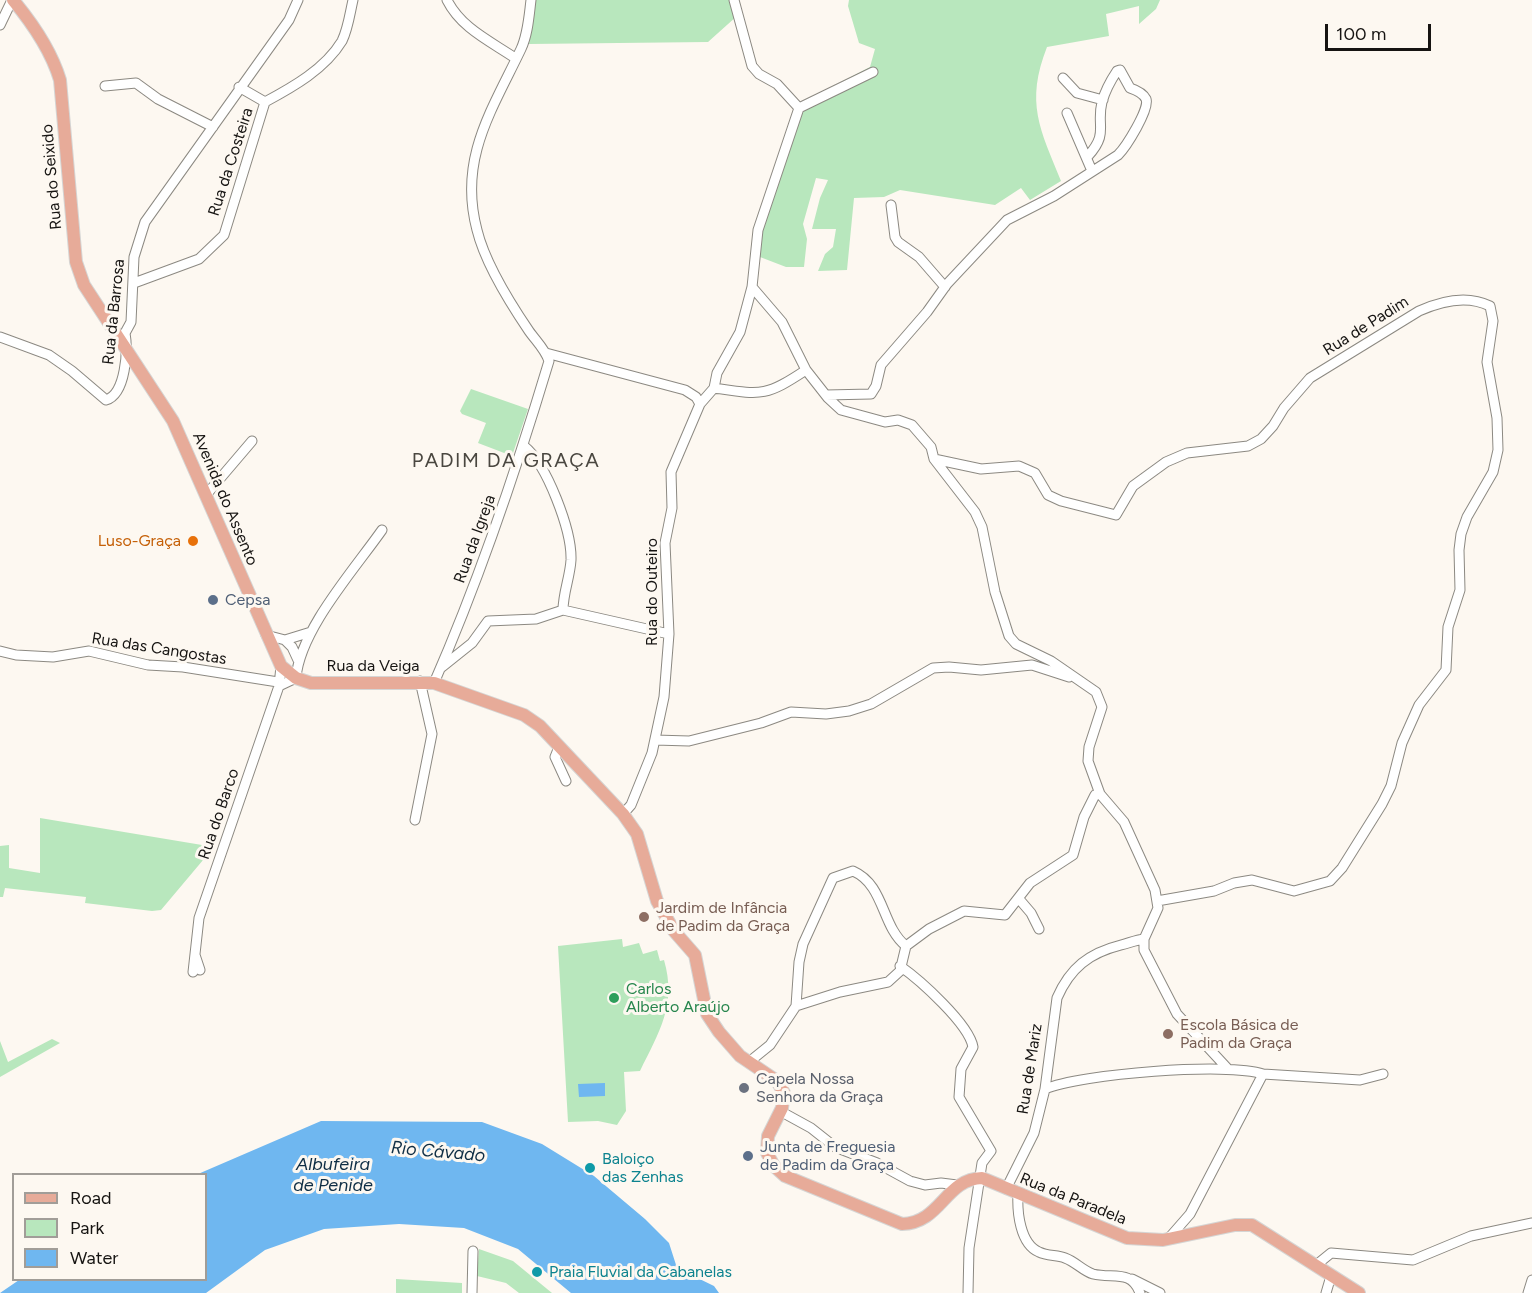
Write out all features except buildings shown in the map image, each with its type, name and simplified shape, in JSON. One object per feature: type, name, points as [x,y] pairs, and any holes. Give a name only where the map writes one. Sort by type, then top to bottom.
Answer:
[{"type":"main road","name":"Rua do Seixido","points":[[12,0],[39,34],[55,62],[60,80],[76,262],[84,285],[128,350]]},
{"type":"main road","name":"Avenida do Assento","points":[[128,350],[174,421],[281,666]]},
{"type":"main road","name":"Rua da Veiga","points":[[281,666],[296,678],[312,683],[420,681],[434,683],[524,715],[540,726],[623,814],[637,834],[657,901],[674,931],[695,955],[707,1014],[729,1045],[749,1062],[777,1080],[784,1094],[780,1111]]},
{"type":"main road","points":[[780,1111],[768,1136],[767,1153],[774,1166],[785,1176],[902,1224],[915,1224],[928,1217],[957,1185],[969,1178],[982,1178]]},
{"type":"main road","name":"Rua da Paradela","points":[[982,1178],[1127,1238],[1169,1238],[1235,1225],[1252,1225],[1359,1293]]},
{"type":"street","points":[[0,25],[12,0]]},
{"type":"street","name":"Rua da Barrosa","points":[[0,337],[49,355],[106,400],[113,396],[122,380],[128,350],[125,333],[131,322],[134,257],[145,222],[289,20],[298,0]]},
{"type":"street","name":"Rua da Costeira","points":[[134,283],[199,259],[224,235],[265,102],[303,81],[342,40],[353,0]]},
{"type":"street","points":[[447,0],[453,11],[470,29],[515,58]]},
{"type":"street","points":[[531,0],[528,23],[520,49],[491,105],[471,168],[470,187],[476,229],[488,263],[529,331],[546,353],[685,390],[696,397],[700,404]]},
{"type":"street","points":[[734,0],[752,66],[759,74],[777,84],[799,108]]},
{"type":"street","points":[[826,395],[871,394],[876,386],[881,365],[945,286],[1007,220],[1054,196],[1118,155],[1126,146],[1147,106],[1145,99],[1138,91],[1130,88],[1120,70],[1113,78],[1103,100],[1102,132],[1088,156]]},
{"type":"street","points":[[806,370],[768,392],[749,393],[714,388],[717,374],[740,332],[752,287],[758,230],[799,108],[873,72]]},
{"type":"street","points":[[1063,78],[1077,93],[1103,100]]},
{"type":"street","points":[[105,86],[136,83],[158,99],[213,127]]},
{"type":"street","name":"Rua da Costeira","points":[[240,87],[265,102]]},
{"type":"street","points":[[1067,113],[1088,156],[1092,171]]},
{"type":"street","points":[[891,205],[895,237],[898,242],[919,257],[945,286]]},
{"type":"street","points":[[752,287],[782,322],[806,370],[841,410],[885,422],[897,420],[912,425],[931,447],[934,459],[975,512],[982,527],[995,592],[1009,636],[1016,644],[1051,661],[1096,692],[1101,700],[1102,707],[1089,747],[1088,760],[1100,795],[1124,822],[1135,841],[1157,901],[1158,908],[1144,939],[1144,950],[1177,1014],[1228,1069]]},
{"type":"street","name":"Rua de Padim","points":[[934,459],[981,469],[1019,466],[1035,472],[1048,495],[1061,501],[1116,514],[1133,486],[1166,462],[1187,453],[1248,446],[1261,438],[1310,378],[1419,311],[1433,305],[1462,299],[1478,300],[1490,306],[1493,321],[1487,362],[1497,417],[1498,450],[1493,472],[1467,517],[1461,534],[1460,590],[1448,627],[1446,670],[1419,705],[1402,743],[1391,786],[1382,804],[1342,868],[1330,881],[1294,891],[1252,880],[1233,883],[1214,891],[1157,901]]},
{"type":"street","name":"Rua da Igreja","points":[[434,683],[468,604],[524,446],[549,361],[546,353]]},
{"type":"street","name":"Rua do Outeiro","points":[[623,814],[631,805],[652,753],[664,697],[669,634],[665,543],[672,508],[670,481],[675,461],[700,404],[714,388]]},
{"type":"street","points":[[206,495],[252,441]]},
{"type":"street","points":[[524,446],[536,456],[552,486],[569,546],[571,560],[562,610]]},
{"type":"street","points":[[278,684],[296,678],[298,660],[311,632],[382,530]]},
{"type":"street","points":[[440,669],[472,643],[488,621],[536,619],[562,610],[669,634]]},
{"type":"street","points":[[285,640],[311,632]]},
{"type":"street","points":[[266,635],[285,640],[292,646],[298,660]]},
{"type":"street","name":"Rua das Cangostas","points":[[0,651],[16,655],[53,657],[89,651],[148,665],[183,667],[278,684]]},
{"type":"street","points":[[655,740],[689,741],[760,723],[791,712],[826,714],[849,711],[871,704],[933,668],[981,670],[1032,665],[1080,681]]},
{"type":"street","name":"Rua do Barco","points":[[197,971],[194,953],[199,918],[278,684],[281,666]]},
{"type":"street","points":[[416,820],[432,734],[420,681]]},
{"type":"street","points":[[559,747],[555,757],[566,781]]},
{"type":"street","points":[[796,1006],[840,992],[888,982],[900,971],[906,946],[929,930],[964,911],[1005,915],[1030,883],[1072,855],[1084,817],[1095,795],[1100,795]]},
{"type":"street","points":[[749,1062],[770,1045],[796,1006],[799,963],[803,944],[833,878],[853,871],[861,875],[876,891],[893,932],[906,946]]},
{"type":"street","points":[[1019,899],[1031,912],[1039,929]]},
{"type":"street","name":"Rua de Mariz","points":[[1006,1189],[1034,1133],[1045,1089],[1053,1020],[1063,984],[1076,966],[1103,949],[1144,939]]},
{"type":"street","points":[[900,966],[968,1031],[973,1047],[961,1068],[959,1097],[991,1151],[982,1162],[982,1178],[969,1248],[968,1293]]},
{"type":"street","points":[[1045,1089],[1085,1078],[1228,1069],[1263,1074],[1360,1080],[1383,1074]]},
{"type":"street","points":[[1169,1238],[1190,1214],[1263,1074]]},
{"type":"street","points":[[780,1111],[811,1128],[835,1147],[877,1163],[910,1181],[925,1185],[941,1183],[957,1185]]},
{"type":"street","points":[[1018,1194],[1021,1226],[1028,1244],[1036,1251],[1068,1259],[1096,1275],[1126,1276],[1160,1293]]},
{"type":"street","points":[[1315,1266],[1331,1253],[1413,1260],[1471,1236],[1532,1223]]},
{"type":"street","points":[[472,1293],[473,1251]]},
{"type":"street","points":[[1126,1276],[1137,1285],[1140,1293]]},
{"type":"street","points":[[1326,1293],[1331,1276]]},
{"type":"street","points":[[1529,1293],[1532,1280]]},
{"type":"green space","points":[[534,0],[732,0],[737,16],[708,42],[529,44]]},
{"type":"green space","points":[[849,0],[1160,0],[1156,9],[1139,24],[1139,6],[1106,14],[1109,36],[1047,47],[1040,67],[1036,100],[1042,131],[1061,181],[1030,200],[1021,188],[995,205],[900,190],[884,197],[854,198],[847,270],[818,271],[825,254],[833,247],[836,229],[812,229],[820,198],[828,180],[816,178],[803,224],[807,239],[804,267],[786,267],[760,257],[761,235],[800,111],[818,94],[870,67],[875,49],[859,43],[848,6]]},
{"type":"green space","points":[[471,389],[528,409],[512,456],[478,443],[486,423],[462,414],[460,411]]},
{"type":"green space","points":[[40,818],[214,847],[161,910],[152,911],[85,903],[86,897],[5,888],[3,897],[0,897],[0,846],[9,845],[9,868],[40,873]]},
{"type":"green space","name":"Carlos Alberto Araújo","points":[[622,939],[623,947],[639,943],[643,954],[657,950],[660,961],[664,960],[668,991],[664,1018],[640,1071],[624,1072],[626,1111],[617,1125],[598,1121],[568,1122],[558,946]]},
{"type":"green space","points":[[52,1039],[60,1043],[0,1077],[0,1041],[8,1062]]},
{"type":"green space","points":[[479,1249],[513,1261],[552,1293],[519,1293],[506,1283],[477,1276]]},
{"type":"green space","points":[[396,1279],[462,1283],[462,1293],[396,1293]]},
{"type":"water","points":[[605,1083],[605,1096],[579,1097],[578,1084]]},
{"type":"water","name":"Albufeira de Penide","points":[[321,1121],[482,1122],[542,1144],[594,1176],[645,1219],[669,1243],[677,1268],[714,1286],[719,1293],[571,1293],[518,1249],[464,1228],[399,1224],[324,1229],[265,1250],[206,1293],[0,1293],[18,1281],[207,1281],[207,1173],[200,1173]]},
{"type":"place","name":"Luso-Graça","points":[[193,541]]},
{"type":"place","name":"Cepsa","points":[[213,600]]},
{"type":"place","name":"Jardim de Infância de Padim da Graça","points":[[644,917]]},
{"type":"place","name":"Carlos Alberto Araújo","points":[[614,998]]},
{"type":"place","name":"Escola Básica de Padim da Graça","points":[[1168,1034]]},
{"type":"place","name":"Capela Nossa Senhora da Graça","points":[[744,1088]]},
{"type":"place","name":"Junta de Freguesia de Padim da Graça","points":[[748,1156]]},
{"type":"place","name":"Baloiço das Zenhas","points":[[590,1168]]},
{"type":"place","name":"Praia Fluvial da Cabanelas","points":[[537,1272]]},
{"type":"district","name":"PADIM DA GRAÇA","points":[[506,461]]},
{"type":"water label","name":"Rio Cávado","points":[[438,1152]]}]
